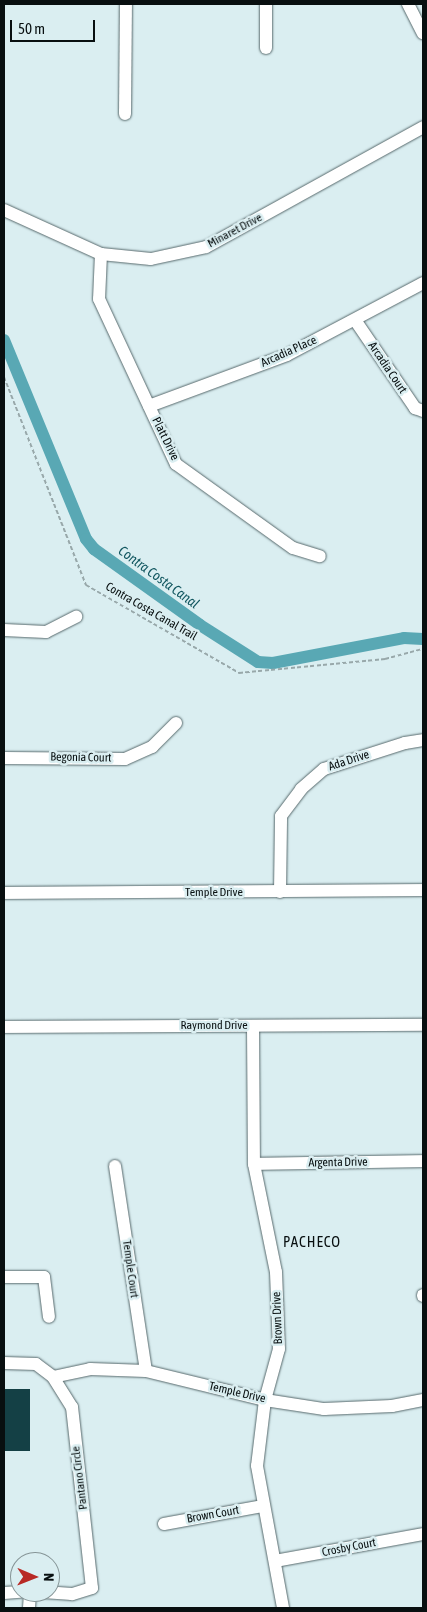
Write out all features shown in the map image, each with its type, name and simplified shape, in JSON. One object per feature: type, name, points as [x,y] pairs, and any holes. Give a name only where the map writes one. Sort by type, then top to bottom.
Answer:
[{"type":"street","points":[[125,114],[126,4]]},
{"type":"street","points":[[266,4],[266,48]]},
{"type":"street","points":[[408,4],[423,33]]},
{"type":"street","name":"Minaret Drive","points":[[4,210],[102,254],[151,259],[206,247],[423,127]]},
{"type":"street","name":"Platt Drive","points":[[102,254],[99,298],[176,464],[293,548],[320,556]]},
{"type":"street","name":"Arcadia Place","points":[[149,406],[287,355],[423,283]]},
{"type":"street","name":"Arcadia Court","points":[[355,320],[415,408],[423,411]]},
{"type":"street","points":[[4,630],[46,632],[76,617]]},
{"type":"street","name":"Begonia Court","points":[[4,758],[125,759],[152,747],[176,723]]},
{"type":"street","name":"Ada Drive","points":[[280,892],[281,816],[301,789],[324,769],[405,743],[423,740]]},
{"type":"street","name":"Temple Drive","points":[[4,893],[423,890]]},
{"type":"street","name":"Raymond Drive","points":[[4,1027],[423,1025]]},
{"type":"street","name":"Brown Drive","points":[[253,1026],[254,1164],[276,1272],[279,1349],[265,1400],[257,1466],[283,1608]]},
{"type":"street","name":"Argenta Drive","points":[[254,1164],[423,1161]]},
{"type":"street","name":"Temple Court","points":[[115,1166],[146,1371]]},
{"type":"street","points":[[4,1277],[44,1277],[48,1317]]},
{"type":"street","name":"Pantano Circle","points":[[4,1363],[36,1364],[53,1377],[72,1407],[92,1588],[72,1594],[60,1593]]},
{"type":"street","name":"Temple Drive","points":[[53,1377],[90,1369],[146,1371],[265,1400],[324,1409],[392,1406],[423,1400]]},
{"type":"street","name":"Brown Court","points":[[164,1524],[263,1506]]},
{"type":"street","name":"Crosby Court","points":[[275,1561],[423,1534]]},
{"type":"path","name":"Contra Costa Canal Trail","points":[[4,377],[86,585],[239,673],[385,659],[423,649]]},
{"type":"building","points":[[4,1389],[30,1389],[30,1451],[4,1451]]},
{"type":"waterway","name":"Contra Costa Canal","points":[[4,340],[86,539],[94,549],[200,625],[258,662],[273,663],[404,638],[423,639]]},
{"type":"district","name":"PACHECO","points":[[312,1242]]}]
